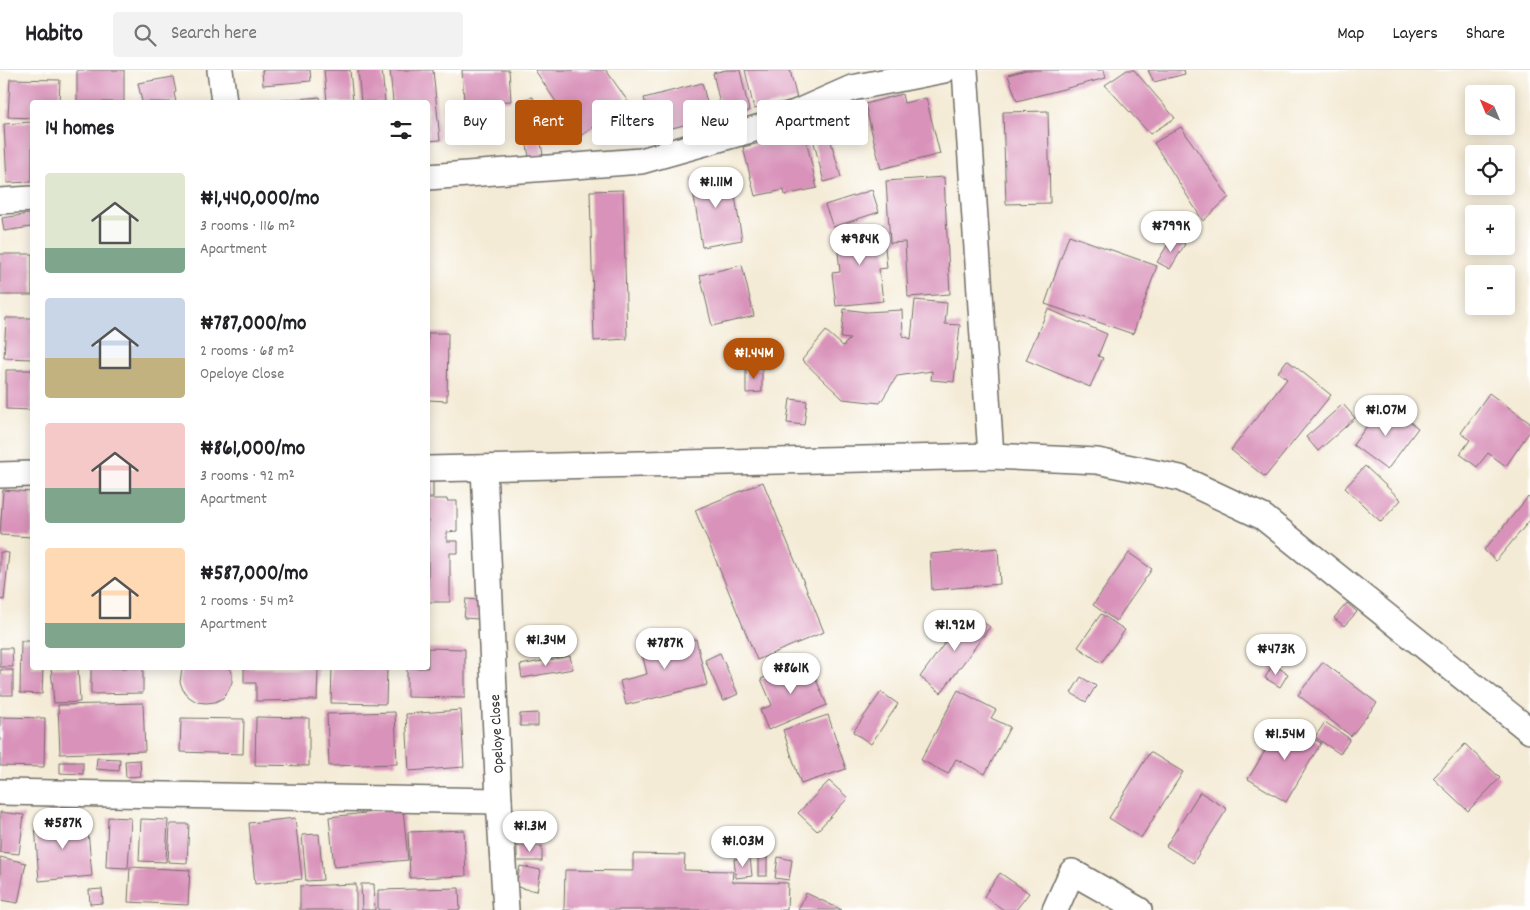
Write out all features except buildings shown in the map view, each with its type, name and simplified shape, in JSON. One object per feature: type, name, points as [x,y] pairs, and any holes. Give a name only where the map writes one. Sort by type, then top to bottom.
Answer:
[{"type":"street","points":[[220,70],[224,100]]},
{"type":"street","points":[[430,177],[641,161],[768,125],[848,79],[944,70]]},
{"type":"street","points":[[965,70],[991,456]]},
{"type":"street","points":[[0,201],[30,199]]},
{"type":"street","points":[[430,469],[991,456],[1097,461],[1180,478],[1263,517],[1530,731]]},
{"type":"street","name":"Opeloye Close","points":[[484,468],[499,801],[506,910]]},
{"type":"street","points":[[0,474],[30,474]]},
{"type":"street","points":[[0,792],[499,801]]},
{"type":"street","points":[[1055,910],[1072,872],[1139,910]]}]
